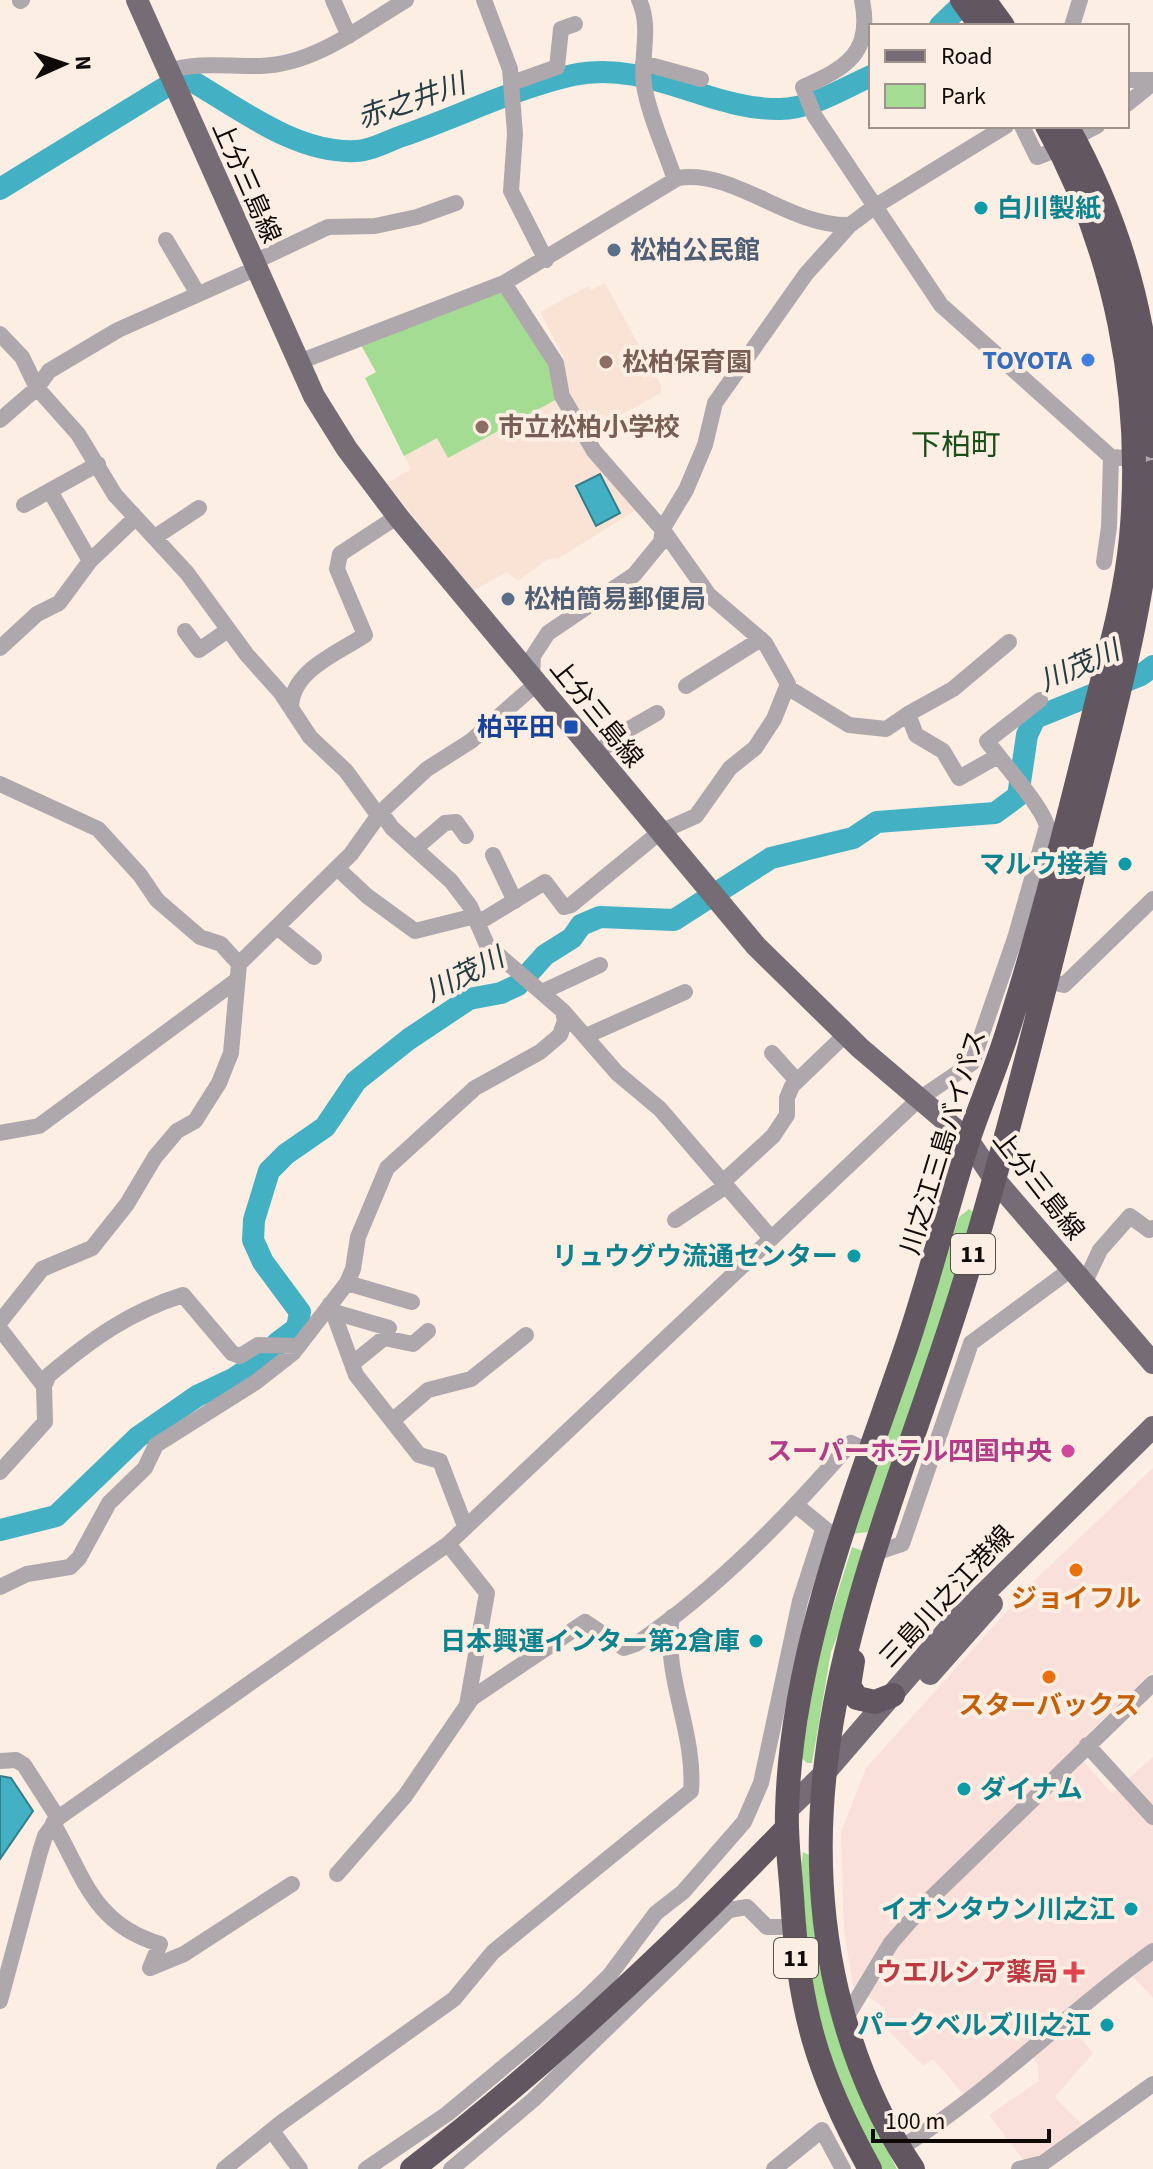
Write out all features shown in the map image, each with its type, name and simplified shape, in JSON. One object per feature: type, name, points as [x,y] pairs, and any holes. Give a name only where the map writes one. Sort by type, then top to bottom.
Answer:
[{"type":"highway","points":[[977,8],[1000,24]]},
{"type":"highway","name":"川之江三島バイパス","points":[[913,2169],[899,2149],[865,2077],[844,2021],[825,1925],[819,1838],[822,1785],[834,1695],[875,1553],[995,1180],[1036,978],[1116,666],[1141,459],[1127,375],[1134,294],[1091,222],[1067,138]]},
{"type":"highway","name":"川之江三島バイパス","points":[[870,2169],[829,2087],[807,2023],[797,1977],[787,1819],[794,1733],[832,1534],[870,1452],[934,1266],[968,1140],[1036,978],[1056,832],[1104,710]]},
{"type":"highway","points":[[875,1553],[849,1686],[852,1694],[865,1702],[893,1695]]},
{"type":"highway","points":[[412,2169],[482,2115],[570,2038],[787,1819]]},
{"type":"main road","name":"上分三島線","points":[[137,0],[253,266],[329,422],[398,516],[756,946],[846,1034],[968,1140],[995,1180],[1153,1363]]},
{"type":"main road","name":"三島川之江港線","points":[[822,1785],[893,1695],[963,1614],[1153,1427]]},
{"type":"main road","name":"三島川之江港線","points":[[787,1819],[1015,1579],[1153,1447]]},
{"type":"street","points":[[333,0],[349,36]]},
{"type":"street","points":[[172,81],[207,64],[260,67],[283,64],[349,36],[406,0]]},
{"type":"street","points":[[484,0],[503,41],[512,83],[511,191],[546,260]]},
{"type":"street","points":[[639,0],[647,21],[644,84],[675,180]]},
{"type":"street","points":[[862,0],[865,37],[840,71],[803,87],[808,100],[874,207],[941,305],[1141,459],[1109,527],[1104,562]]},
{"type":"street","points":[[1073,24],[1080,0]]},
{"type":"street","points":[[512,83],[557,67],[561,29],[575,24]]},
{"type":"street","points":[[643,63],[701,79]]},
{"type":"street","points":[[1129,80],[1153,81]]},
{"type":"street","points":[[1129,102],[1153,81]]},
{"type":"street","points":[[0,1133],[39,1126],[238,972],[277,927],[351,854],[379,814],[427,769],[471,741],[534,680],[533,656],[548,633],[634,575],[661,542],[663,530],[705,445],[715,403],[762,332],[850,225],[1003,128]]},
{"type":"street","points":[[1023,128],[1037,157],[1067,138],[1092,128]]},
{"type":"street","points":[[299,362],[504,283],[675,180],[705,177],[792,214],[833,226],[850,225]]},
{"type":"street","points":[[0,420],[37,388],[49,371],[118,330],[198,294],[328,227],[375,226],[417,217],[456,203]]},
{"type":"street","points":[[174,248],[198,294]]},
{"type":"street","points":[[504,283],[556,363],[562,396],[583,435],[663,530],[709,595],[761,639],[787,687],[849,725],[886,729],[953,689],[1009,642]]},
{"type":"street","points":[[0,334],[22,357],[37,388],[78,434],[115,495],[187,573],[228,630],[291,707],[310,737],[346,771],[392,828],[417,847],[451,881],[476,920],[487,945],[563,1011],[617,1073],[660,1109],[771,1238]]},
{"type":"street","points":[[24,505],[98,464]]},
{"type":"street","points":[[50,491],[90,561]]},
{"type":"street","points":[[155,537],[199,508]]},
{"type":"street","points":[[0,648],[37,614],[59,603],[90,561],[120,536],[132,521],[133,514]]},
{"type":"street","points":[[291,707],[296,685],[304,675],[365,635],[337,569],[340,554],[398,516]]},
{"type":"street","points":[[185,631],[199,650],[228,630]]},
{"type":"street","points":[[686,686],[761,639]]},
{"type":"street","points":[[337,868],[367,896],[415,931],[476,920],[545,882],[564,907],[571,905],[660,832],[696,816],[730,768],[755,748],[774,719],[787,687]]},
{"type":"street","points":[[0,2001],[34,1871],[56,1821],[448,1544],[919,1099],[972,1063],[1056,832],[1043,810],[1026,795],[987,741],[1040,700]]},
{"type":"street","points":[[596,755],[617,736],[657,713]]},
{"type":"street","points":[[908,714],[916,735],[943,751],[959,778],[998,756]]},
{"type":"street","points":[[0,784],[98,829],[140,875],[157,900],[200,937],[221,944],[238,972],[239,998],[231,1053],[219,1083],[195,1121],[177,1131],[155,1157],[127,1204],[92,1248],[42,1269],[0,1322]]},
{"type":"street","points":[[417,847],[445,823],[456,822],[466,836]]},
{"type":"street","points":[[493,855],[515,901]]},
{"type":"street","points":[[1036,978],[1064,985],[1153,899]]},
{"type":"street","points":[[277,927],[314,957]]},
{"type":"street","points":[[531,983],[600,965]]},
{"type":"street","points":[[586,1036],[685,992]]},
{"type":"street","points":[[0,1587],[27,1574],[70,1567],[79,1558],[109,1503],[145,1468],[156,1445],[256,1382],[298,1346],[332,1308],[347,1283],[353,1269],[358,1237],[387,1168],[475,1088],[540,1052],[560,1035],[565,1021],[563,1011]]},
{"type":"street","points":[[675,1220],[725,1183],[773,1136],[787,1115],[787,1098],[797,1081],[846,1034]]},
{"type":"street","points":[[772,1053],[797,1081]]},
{"type":"street","points":[[875,1553],[902,1544],[971,1343],[1077,1277],[1130,1216],[1149,1230],[1153,1228]]},
{"type":"street","points":[[347,1283],[412,1302]]},
{"type":"street","points":[[0,1472],[45,1422],[44,1386],[49,1375],[122,1319],[145,1307],[183,1295],[232,1353],[240,1356],[258,1345],[298,1346]]},
{"type":"street","points":[[332,1308],[389,1328]]},
{"type":"street","points":[[332,1308],[356,1375],[419,1455],[440,1461],[465,1526]]},
{"type":"street","points":[[0,1329],[44,1386]]},
{"type":"street","points":[[352,1364],[384,1338],[413,1344],[428,1331]]},
{"type":"street","points":[[392,1421],[428,1390],[471,1379],[526,1335]]},
{"type":"street","points":[[337,1874],[405,1796],[467,1705],[585,1622],[624,1648],[672,1617],[797,1506],[851,1443],[870,1452]]},
{"type":"street","points":[[366,2169],[506,2070],[609,1976],[656,1913],[683,1892],[744,1822],[761,1783],[800,1601],[832,1534],[797,1506]]},
{"type":"street","points":[[448,1544],[487,1593],[467,1705]]},
{"type":"street","points":[[224,2169],[454,1999],[493,1952],[691,1791],[689,1743],[668,1641],[672,1617]]},
{"type":"street","points":[[844,2021],[891,1943],[926,1903],[1153,1683]]},
{"type":"street","points":[[1087,1745],[1153,1817]]},
{"type":"street","points":[[0,1761],[16,1760],[24,1765],[56,1821],[72,1856],[77,1876],[105,1912],[126,1930],[160,1944],[150,1968],[184,1954],[292,1884]]},
{"type":"street","points":[[451,2169],[729,1910],[747,1907],[767,1927],[793,1927]]},
{"type":"street","points":[[899,2149],[957,2112],[1116,1977],[1153,1951]]},
{"type":"street","points":[[1019,2169],[1043,2163],[1153,2084]]},
{"type":"street","points":[[774,2169],[822,2130],[843,2169]]},
{"type":"street","points":[[272,2131],[300,2169]]},
{"type":"shaded area","name":"松柏保育園","points":[[605,283],[661,385],[661,393],[588,433],[572,402],[563,356],[540,312],[588,286],[591,290]]},
{"type":"shaded area","name":"市立松柏小学校","points":[[361,345],[554,370],[638,509],[559,558],[548,559],[518,581],[507,572],[473,591],[387,483],[411,469],[365,378],[376,372]]},
{"type":"shaded area","name":"イオンタウン川之江","points":[[1153,1468],[1153,1671],[1082,1739],[1084,1762],[1112,1793],[1153,1757],[1153,1998],[1123,1966],[1063,2017],[1093,2053],[1055,2097],[1082,2125],[1038,2156],[1024,2161],[989,2115],[1039,2081],[1038,2065],[1026,2048],[964,2095],[933,2059],[923,2066],[886,2028],[885,2008],[853,1986],[844,1931],[841,1832],[866,1768],[1036,1579]]},
{"type":"green space","points":[[502,289],[551,362],[559,398],[448,458],[437,438],[404,456],[365,378],[376,372],[361,345]]},
{"type":"green space","points":[[969,1209],[977,1215],[868,1532],[851,1534],[959,1217]]},
{"type":"green space","points":[[852,1547],[863,1551],[848,1609],[831,1652],[812,1763],[807,1763],[802,1758],[817,1657]]},
{"type":"green space","points":[[803,1852],[811,1856],[884,2144],[897,2169],[879,2169],[856,2128],[812,2004],[801,1866]]},
{"type":"water","points":[[600,474],[620,513],[596,526],[576,486]]},
{"type":"water","points":[[0,1776],[11,1778],[33,1811],[0,1859]]},
{"type":"waterway","name":"赤之井川","points":[[942,24],[967,0]]},
{"type":"waterway","name":"赤之井川","points":[[0,189],[164,88],[190,80],[248,116],[290,137],[334,150],[361,151],[530,87],[573,75],[600,72],[626,74],[728,102],[780,109],[804,106],[869,77]]},
{"type":"waterway","name":"川茂川","points":[[0,1530],[56,1516],[138,1437],[197,1396],[233,1379],[273,1352],[277,1343],[297,1328],[300,1312],[263,1262],[253,1240],[254,1220],[269,1171],[286,1154],[325,1127],[356,1081],[409,1039],[469,999],[501,993],[518,985],[545,955],[572,938],[581,925],[600,917],[674,920],[771,858],[853,838],[877,822],[995,813],[1018,796],[1027,735],[1035,718],[1141,675],[1153,666]]},
{"type":"place","name":"白川製紙","points":[[981,208]]},
{"type":"place","name":"松柏公民館","points":[[614,250]]},
{"type":"place","name":"TOYOTA","points":[[1088,360]]},
{"type":"place","name":"松柏保育園","points":[[606,362]]},
{"type":"place","name":"市立松柏小学校","points":[[482,427]]},
{"type":"place","name":"松柏簡易郵便局","points":[[508,599]]},
{"type":"place","name":"柏平田","points":[[571,727]]},
{"type":"place","name":"マルウ接着","points":[[1125,864]]},
{"type":"place","name":"リュウグウ流通センター","points":[[854,1256]]},
{"type":"place","name":"スーパーホテル四国中央","points":[[1068,1451]]},
{"type":"place","name":"ジョイフル","points":[[1076,1570]]},
{"type":"place","name":"日本興運インター第2倉庫","points":[[756,1641]]},
{"type":"place","name":"スターバックス","points":[[1049,1677]]},
{"type":"place","name":"ダイナム","points":[[964,1789]]},
{"type":"place","name":"イオンタウン川之江","points":[[1131,1909]]},
{"type":"place","name":"ウエルシア薬局","points":[[1074,1972]]},
{"type":"place","name":"パークベルズ川之江","points":[[1107,2025]]},
{"type":"district","name":"下柏町","points":[[956,445]]}]
